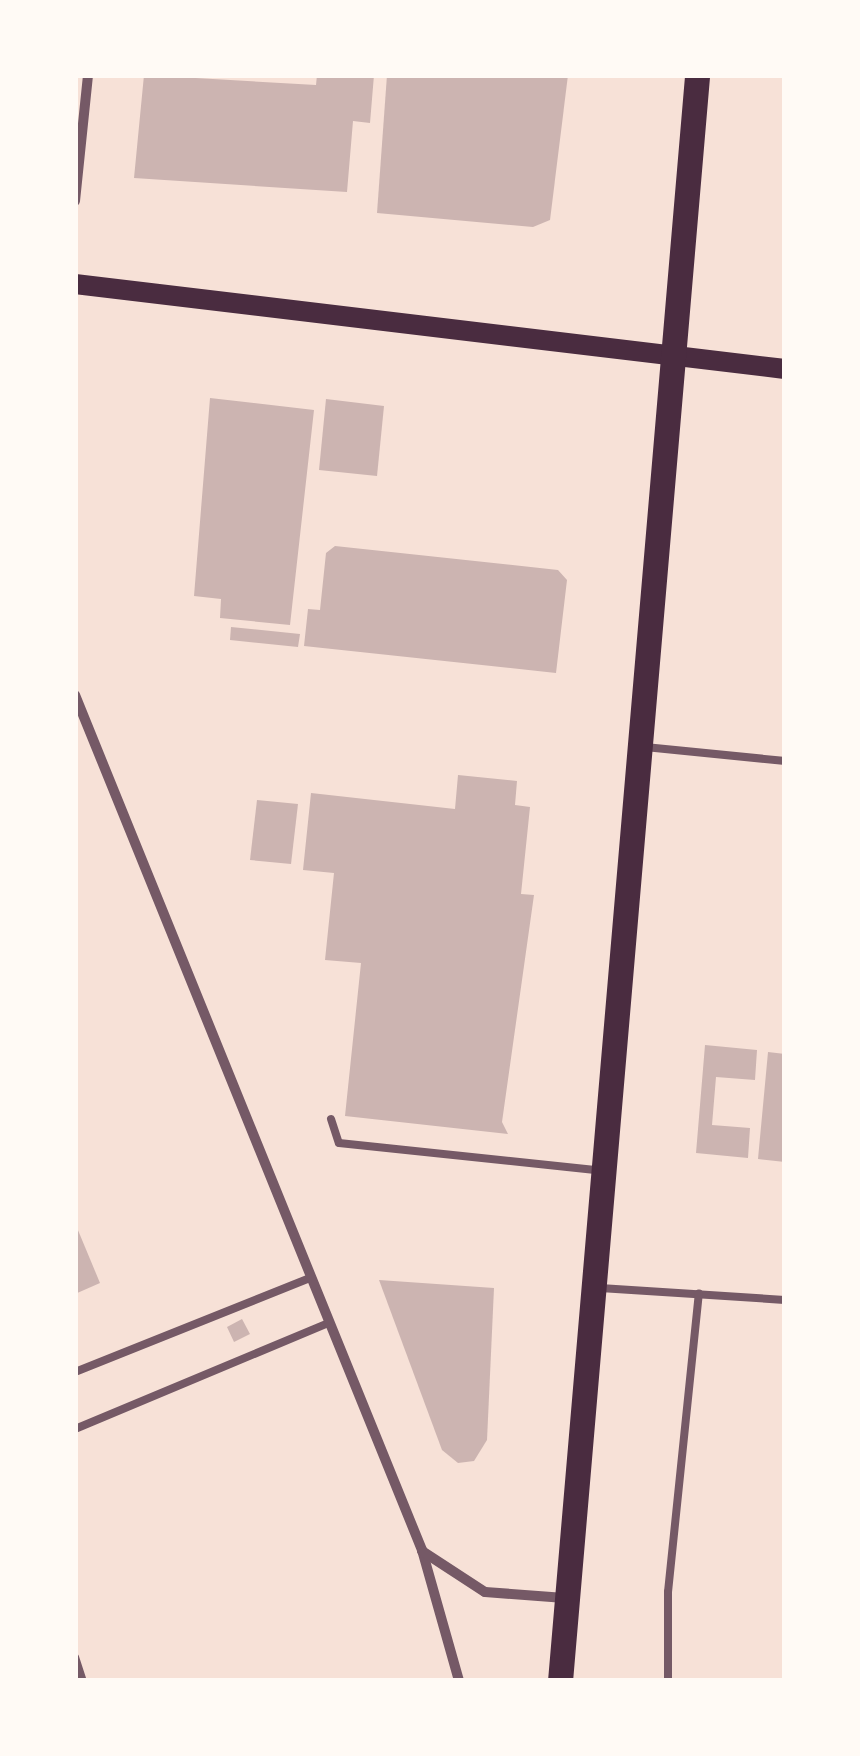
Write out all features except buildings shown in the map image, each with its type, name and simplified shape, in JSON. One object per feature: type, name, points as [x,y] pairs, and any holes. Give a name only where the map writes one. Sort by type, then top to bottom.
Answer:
[{"type":"main road","points":[[560,1681],[697,75]]},
{"type":"main road","points":[[75,284],[785,369]]},
{"type":"street","points":[[75,201],[88,75]]},
{"type":"street","points":[[75,696],[422,1550],[458,1681]]},
{"type":"street","points":[[422,1550],[485,1592],[565,1598]]},
{"type":"lane","points":[[639,746],[785,761]]},
{"type":"lane","points":[[332,1119],[339,1143],[602,1170]]},
{"type":"lane","points":[[75,1372],[310,1278]]},
{"type":"lane","points":[[592,1288],[785,1300]]},
{"type":"lane","points":[[668,1681],[666,1614],[699,1294]]},
{"type":"lane","points":[[75,1429],[329,1323]]},
{"type":"lane","points":[[75,1656],[83,1681]]}]
